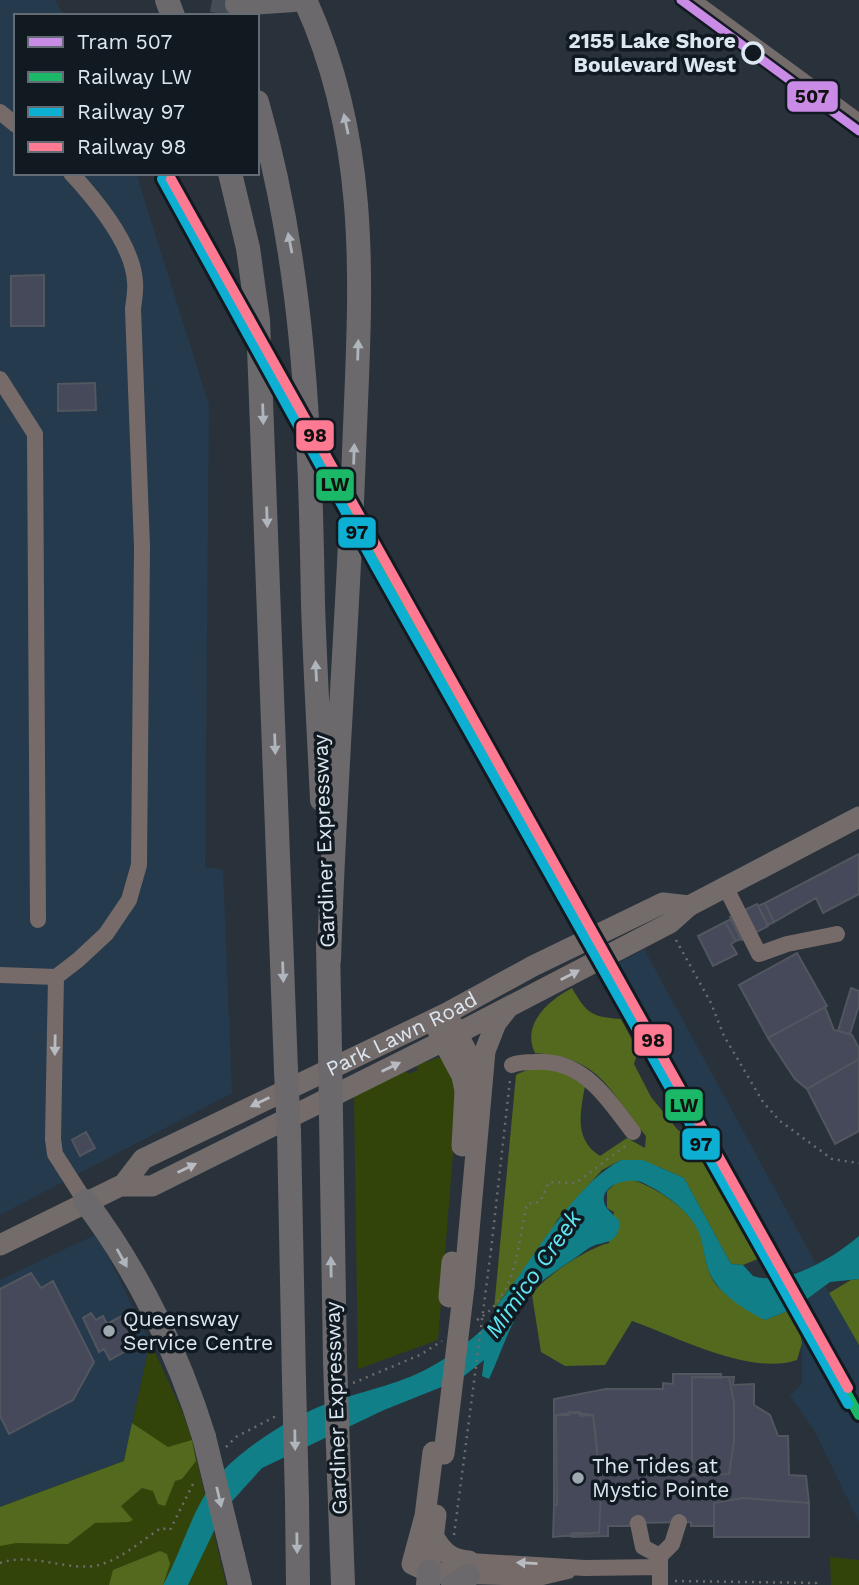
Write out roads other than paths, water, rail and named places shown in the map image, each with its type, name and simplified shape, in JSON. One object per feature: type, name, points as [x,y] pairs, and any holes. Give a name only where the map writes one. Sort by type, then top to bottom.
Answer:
[{"type":"highway","points":[[230,7],[294,0]]},
{"type":"highway","points":[[305,0],[321,36],[347,122],[358,199],[360,272],[350,571],[329,960]]},
{"type":"highway","name":"Gardiner Expressway","points":[[259,109],[273,158],[300,310],[313,512],[313,604],[329,960],[335,1360],[343,1585]]},
{"type":"highway","name":"Gardiner Expressway","points":[[230,175],[248,248],[258,320],[289,1132],[298,1585]]},
{"type":"highway","points":[[85,1201],[102,1224],[163,1333],[204,1437],[240,1585]]},
{"type":"main road","points":[[688,0],[858,122]]},
{"type":"main road","name":"Park Lawn Road","points":[[0,1245],[85,1201],[123,1185],[152,1185],[450,1037],[670,923],[689,906],[859,817]]},
{"type":"main road","name":"Park Lawn Road","points":[[123,1185],[144,1159],[440,1016],[533,966],[663,903],[689,906]]},
{"type":"main road","points":[[457,1292],[485,1051],[496,1023],[509,1006]]},
{"type":"main road","points":[[440,1016],[450,1037],[465,1091],[443,1541],[443,1551],[454,1559],[463,1574],[429,1578],[415,1568],[411,1557],[447,1455]]},
{"type":"main road","points":[[450,1037],[470,1058],[479,1108]]},
{"type":"main road","points":[[429,1578],[443,1541]]},
{"type":"street","points":[[0,112],[14,123]]},
{"type":"street","points":[[0,975],[56,977],[106,934],[130,900],[139,865],[142,547],[133,322],[136,280],[122,242],[96,200],[73,175]]},
{"type":"street","points":[[0,379],[34,434],[38,920]]},
{"type":"street","points":[[725,886],[759,954],[788,944],[837,934]]},
{"type":"street","points":[[56,977],[52,1139],[55,1154],[85,1201]]},
{"type":"street","points":[[512,1065],[546,1061],[560,1062],[571,1068],[610,1102],[633,1132]]},
{"type":"street","points":[[463,1574],[538,1578],[584,1568],[660,1561],[672,1544],[679,1522]]},
{"type":"street","points":[[638,1523],[643,1547],[660,1561],[667,1583]]},
{"type":"water","name":"Mimico Creek","points":[[621,1160],[643,1160],[684,1178],[731,1264],[743,1265],[753,1276],[766,1278],[795,1274],[824,1261],[859,1236],[859,1279],[830,1282],[795,1308],[765,1320],[735,1302],[715,1283],[709,1271],[700,1235],[683,1210],[641,1182],[628,1181],[614,1185],[605,1194],[604,1200],[607,1209],[620,1222],[616,1236],[608,1242],[592,1246],[533,1289],[511,1326],[489,1379],[482,1376],[484,1360],[459,1380],[384,1410],[262,1468],[224,1510],[188,1585],[163,1585],[199,1505],[225,1468],[270,1433],[303,1414],[334,1401],[410,1377],[461,1348],[487,1325],[496,1307],[570,1206],[603,1172]]},
{"type":"tunnel","points":[[212,0],[237,4]]},
{"type":"tram line","name":"507","points":[[681,0],[859,131]]},
{"type":"rail line","name":"LW","points":[[164,175],[379,565],[859,1415]]},
{"type":"rail line","name":"97","points":[[162,179],[376,567],[848,1404]]},
{"type":"rail line","name":"98","points":[[171,179],[848,1388]]},
{"type":"place","name":"2155 Lake Shore Boulevard West","points":[[753,53]]},
{"type":"place","name":"Queensway Service Centre","points":[[109,1331]]},
{"type":"place","name":"The Tides at Mystic Pointe","points":[[578,1478]]}]
